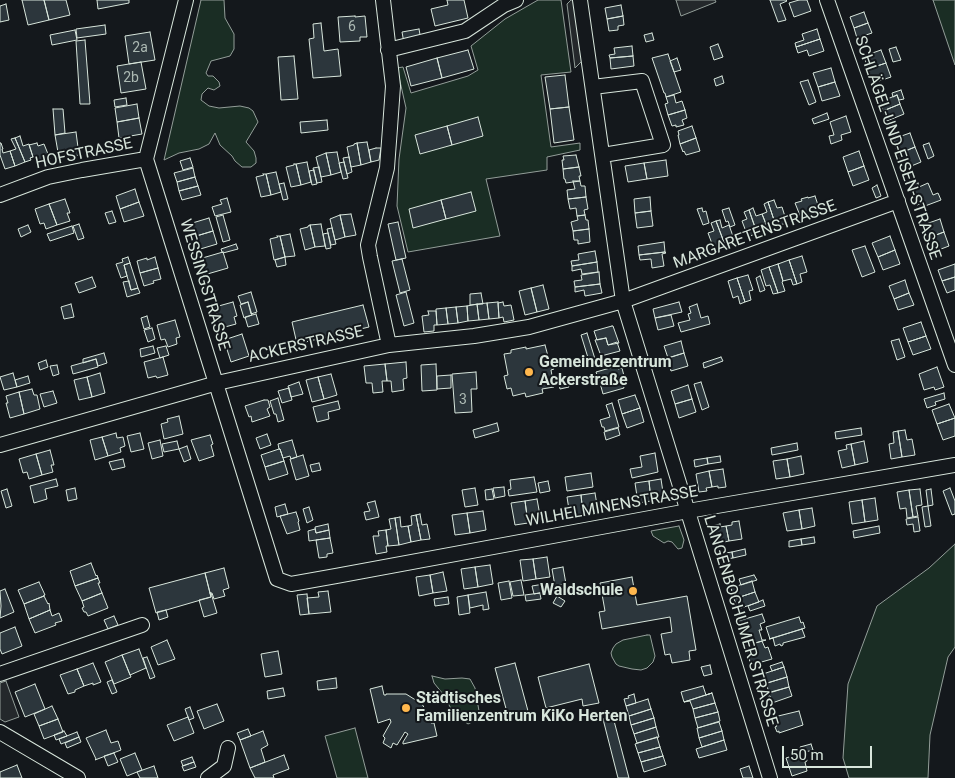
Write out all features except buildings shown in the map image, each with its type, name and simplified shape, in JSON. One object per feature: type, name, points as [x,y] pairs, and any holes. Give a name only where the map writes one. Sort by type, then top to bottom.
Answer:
[{"type":"street","points":[[146,159],[186,0]]},
{"type":"street","points":[[383,0],[393,86],[386,168],[368,245],[390,345]]},
{"type":"street","points":[[388,50],[465,31],[504,4],[516,0]]},
{"type":"street","name":"LANGENBOCHUMER STRASSE","points":[[580,0],[623,301],[770,778]]},
{"type":"street","name":"SCHLÄGEL-UND-EISEN-STRASSE","points":[[827,0],[955,364]]},
{"type":"street","points":[[593,87],[642,81],[663,145],[603,155]]},
{"type":"street","name":"HOFSTRASSE","points":[[0,194],[48,177],[146,159]]},
{"type":"street","name":"WESSINGSTRASSE","points":[[146,159],[277,579]]},
{"type":"street","name":"MARGARETENSTRASSE","points":[[623,301],[898,201]]},
{"type":"street","name":"ACKERSTRASSE","points":[[0,445],[217,383],[390,345],[474,336],[529,327],[623,301]]},
{"type":"street","name":"WILHELMINENSTRASSE","points":[[277,579],[291,584],[688,511],[955,465]]},
{"type":"street","points":[[0,674],[142,625]]},
{"type":"street","points":[[0,732],[78,778]]},
{"type":"street","points":[[208,778],[224,766],[228,748]]},
{"type":"green space","points":[[201,0],[224,0],[225,18],[234,34],[234,49],[230,56],[211,61],[206,73],[208,76],[213,76],[220,86],[214,90],[208,88],[202,94],[201,100],[209,106],[219,108],[240,106],[253,111],[258,122],[246,142],[254,151],[256,158],[256,163],[251,167],[242,167],[235,161],[220,145],[215,133],[209,144],[199,149],[179,153],[164,160]]},
{"type":"green space","points":[[538,0],[561,0],[571,72],[541,75],[551,147],[580,143],[580,150],[547,157],[547,170],[486,179],[500,236],[408,252],[397,206],[399,159],[406,108],[397,68],[403,67],[411,93],[468,76],[478,70],[471,46],[505,19]]},
{"type":"green space","points":[[933,0],[955,0],[955,65]]},
{"type":"green space","points":[[679,526],[684,540],[682,548],[678,549],[672,542],[664,543],[653,536],[651,531]]},
{"type":"green space","points":[[955,544],[955,647],[948,657],[930,735],[928,778],[849,778],[843,758],[848,684],[877,606],[929,568]]},
{"type":"green space","points":[[650,635],[655,656],[653,662],[647,668],[641,670],[632,669],[616,664],[611,653],[616,644],[623,640]]},
{"type":"green space","points":[[432,676],[445,679],[470,679],[475,688],[479,711],[476,720],[468,724],[454,714],[443,694],[434,683]]},
{"type":"green space","points":[[355,728],[368,778],[337,778],[325,736]]},
{"type":"shaded area","points":[[571,0],[575,0],[583,60],[575,68],[567,4]]},
{"type":"shaded area","points":[[676,0],[715,0],[716,2],[681,16]]},
{"type":"shaded area","points":[[6,681],[19,717],[5,722],[0,719],[0,683]]},
{"type":"place","name":"Gemeindezentrum Ackerstraße","points":[[529,372]]},
{"type":"place","name":"Waldschule","points":[[633,591]]},
{"type":"place","name":"Städtisches Familienzentrum KiKo Herten","points":[[406,708]]}]
